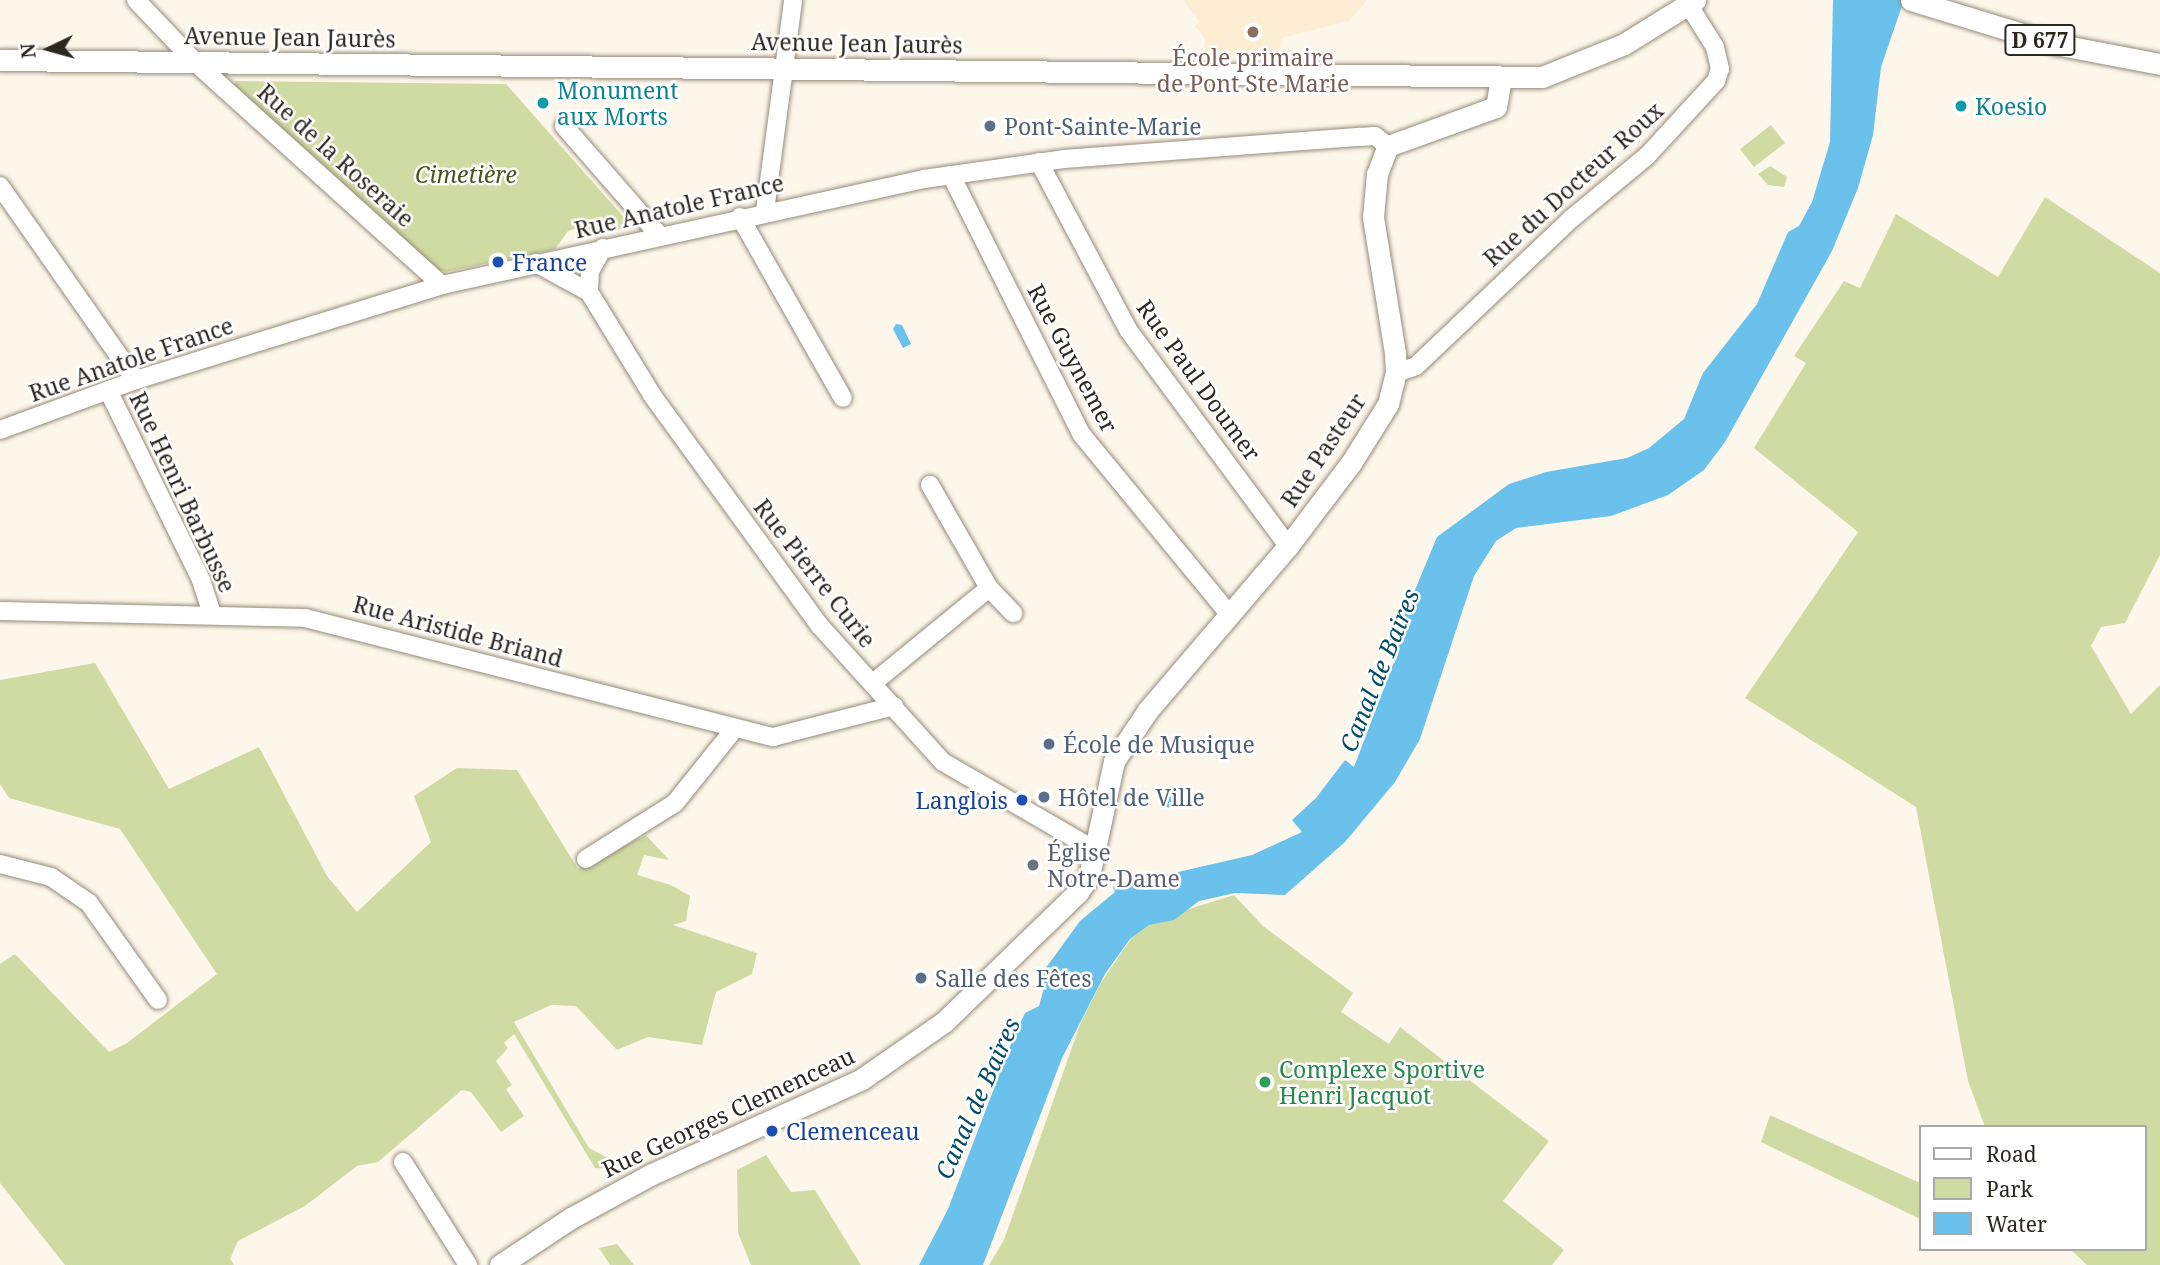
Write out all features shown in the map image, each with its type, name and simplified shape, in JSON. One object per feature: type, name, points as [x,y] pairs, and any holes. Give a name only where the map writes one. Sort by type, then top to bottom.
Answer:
[{"type":"main road","name":"Avenue Jean Jaurès","points":[[0,60],[1501,79],[1542,77],[1575,68],[1691,2]]},
{"type":"main road","name":"D 677","points":[[1917,2],[2055,44],[2160,64]]},
{"type":"main road","points":[[1388,146],[1496,107],[1501,79]]},
{"type":"main road","name":"Rue Pasteur","points":[[1089,876],[1114,761],[1148,710],[1288,546],[1357,453],[1388,404],[1396,373],[1373,217],[1377,174],[1388,146]]},
{"type":"main road","name":"Rue Georges Clemenceau","points":[[506,1263],[571,1218],[652,1174],[862,1079],[954,1014],[1078,892],[1089,876]]},
{"type":"street","points":[[765,211],[793,0]]},
{"type":"street","name":"Rue de la Roseraie","points":[[138,1],[196,62],[442,285]]},
{"type":"street","name":"Rue du Docteur Roux","points":[[1396,373],[1416,366],[1561,228],[1647,156],[1716,81],[1720,69],[1715,47],[1691,2]]},
{"type":"street","points":[[564,126],[660,236]]},
{"type":"street","name":"Rue Anatole France","points":[[0,430],[136,380],[442,285],[765,211],[951,175],[1040,163],[1375,136],[1388,146]]},
{"type":"street","name":"Rue Paul Doumer","points":[[1040,163],[1129,331],[1288,546]]},
{"type":"street","name":"Rue Guynemer","points":[[951,175],[1082,435],[1230,615]]},
{"type":"street","name":"Rue Henri Barbusse","points":[[0,186],[136,380]]},
{"type":"street","points":[[740,217],[843,398]]},
{"type":"street","points":[[589,292],[590,271],[603,248]]},
{"type":"street","name":"Rue Pierre Curie","points":[[536,263],[589,292],[652,395],[820,626],[943,762],[969,781],[1095,850]]},
{"type":"street","name":"Rue Henri Barbusse","points":[[108,390],[201,580],[212,614]]},
{"type":"street","points":[[930,485],[989,588],[1013,613]]},
{"type":"street","points":[[873,683],[989,588]]},
{"type":"street","name":"Rue Aristide Briand","points":[[0,611],[212,614],[328,622],[735,728],[785,736],[894,706]]},
{"type":"street","points":[[586,859],[675,803],[735,728]]},
{"type":"street","points":[[0,864],[51,877],[89,903],[158,1000]]},
{"type":"street","points":[[403,1162],[468,1265]]},
{"type":"shaded area","name":"École primaire de Pont Ste Marie","points":[[1183,0],[1367,0],[1349,21],[1281,38],[1279,56],[1203,55],[1205,38],[1195,26],[1200,22]]},
{"type":"green space","name":"Cimetière","points":[[236,81],[506,84],[628,222],[627,227],[588,236],[581,227],[568,231],[555,249],[446,272],[437,269],[234,86]]},
{"type":"green space","points":[[1771,125],[1785,143],[1754,167],[1740,149]]},
{"type":"green space","points":[[1770,166],[1787,177],[1784,187],[1768,185],[1758,174]]},
{"type":"green space","points":[[2045,197],[2160,273],[2160,555],[2125,623],[2101,627],[2091,646],[2131,714],[2160,685],[2160,1265],[2087,1265],[2072,1251],[2146,1251],[2146,1125],[1984,1125],[1968,1081],[1916,807],[1745,698],[1858,532],[1754,448],[1806,363],[1794,356],[1844,281],[1860,288],[1896,214],[1998,277]]},
{"type":"green space","points":[[95,663],[169,789],[259,747],[327,876],[357,912],[431,842],[414,796],[457,768],[517,770],[578,869],[646,835],[669,860],[644,855],[637,875],[671,885],[690,896],[686,921],[673,925],[757,953],[752,974],[716,992],[702,1045],[648,1037],[617,1050],[576,1006],[551,1005],[514,1022],[589,1148],[616,1162],[614,1169],[595,1168],[514,1034],[504,1043],[508,1048],[496,1061],[512,1085],[506,1089],[524,1116],[501,1132],[471,1092],[462,1090],[378,1162],[357,1166],[305,1206],[238,1241],[230,1259],[234,1265],[65,1265],[0,1183],[0,964],[15,954],[109,1052],[127,1043],[217,974],[120,829],[9,798],[0,784],[0,680]]},
{"type":"green space","name":"Complexe Sportive Henri Jacquot","points":[[1234,895],[1263,926],[1353,993],[1341,1012],[1389,1044],[1400,1027],[1549,1141],[1503,1201],[1564,1250],[1552,1265],[989,1265],[1004,1240],[1081,1022],[1102,981],[1131,939],[1154,920]]},
{"type":"green space","points":[[1770,1115],[1918,1182],[1918,1218],[1761,1142]]},
{"type":"green space","points":[[766,1155],[791,1192],[815,1190],[861,1265],[751,1265],[738,1233],[737,1170]]},
{"type":"green space","points":[[617,1244],[634,1265],[610,1265],[599,1248]]},
{"type":"water","points":[[1833,0],[1904,0],[1881,67],[1873,135],[1858,188],[1832,251],[1725,442],[1704,470],[1668,495],[1611,516],[1516,528],[1496,541],[1474,576],[1420,739],[1395,782],[1345,842],[1285,895],[1235,893],[1199,901],[1174,920],[1149,925],[1130,939],[1105,974],[1062,1058],[983,1265],[919,1265],[948,1209],[1014,1036],[1025,1013],[1039,1006],[1045,984],[1040,976],[1080,921],[1115,892],[1113,887],[1252,855],[1302,832],[1292,820],[1316,798],[1345,760],[1354,767],[1397,654],[1400,626],[1437,537],[1509,484],[1546,472],[1627,458],[1649,448],[1684,419],[1703,373],[1757,304],[1788,232],[1799,226],[1812,202],[1830,142]]},
{"type":"water","points":[[896,324],[902,325],[911,344],[903,348],[893,329]]},
{"type":"water","points":[[1178,788],[1184,796],[1169,808],[1164,806],[1163,801]]},
{"type":"place","name":"École primaire de Pont Ste Marie","points":[[1253,32]]},
{"type":"place","name":"Monument aux Morts","points":[[543,103]]},
{"type":"place","name":"Koesio","points":[[1961,106]]},
{"type":"place","name":"Pont-Sainte-Marie","points":[[990,126]]},
{"type":"place","name":"France","points":[[498,262]]},
{"type":"place","name":"École de Musique","points":[[1049,744]]},
{"type":"place","name":"Hôtel de Ville","points":[[1044,797]]},
{"type":"place","name":"Langlois","points":[[1022,800]]},
{"type":"place","name":"Église Notre-Dame","points":[[1033,865]]},
{"type":"place","name":"Salle des Fêtes","points":[[921,978]]},
{"type":"place","name":"Complexe Sportive Henri Jacquot","points":[[1265,1082]]},
{"type":"place","name":"Clemenceau","points":[[772,1131]]},
{"type":"water label","name":"Canal de Baires","points":[[1379,670]]},
{"type":"water label","name":"Canal de Baires","points":[[977,1098]]}]
